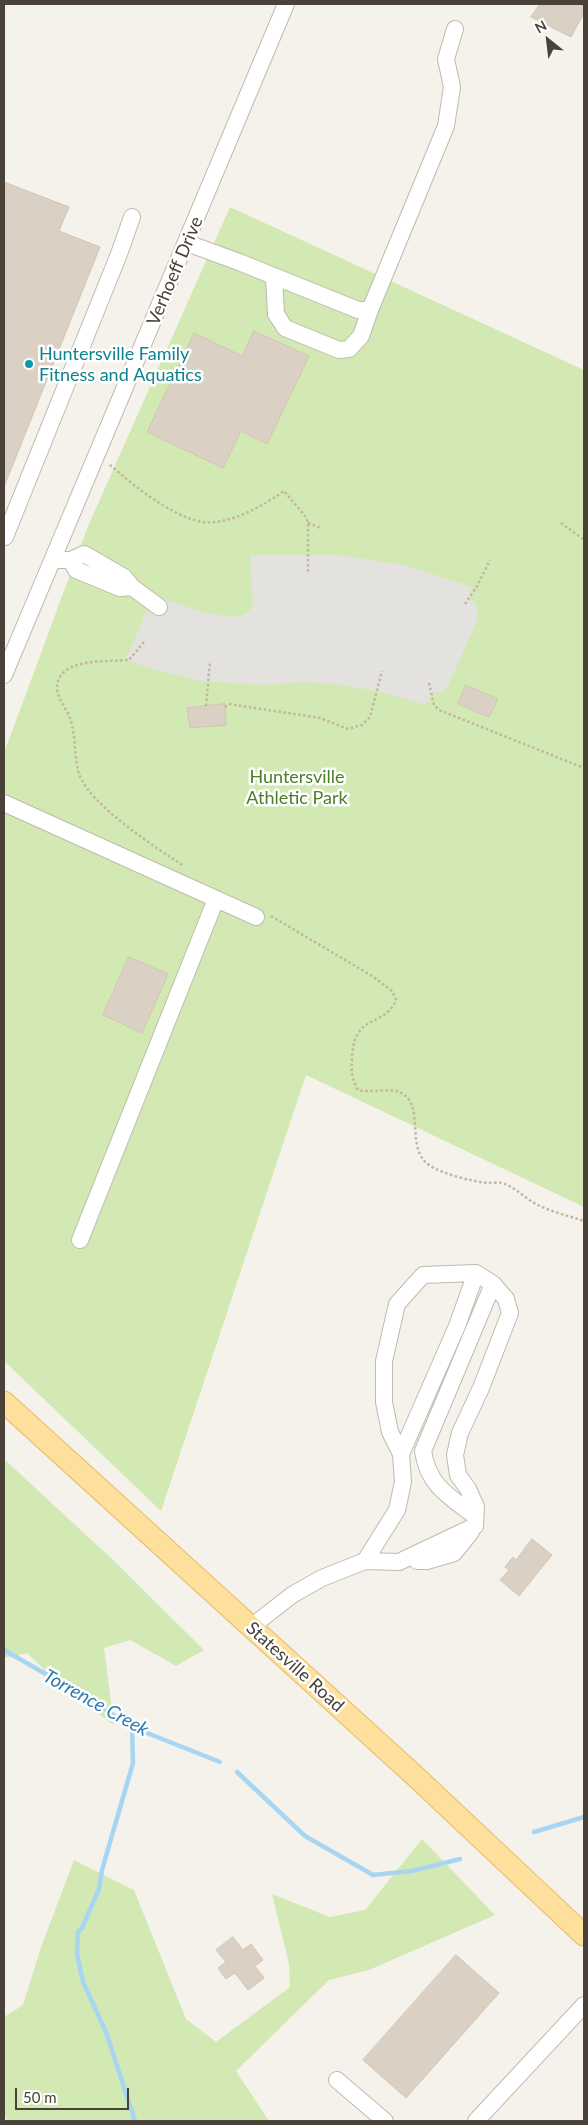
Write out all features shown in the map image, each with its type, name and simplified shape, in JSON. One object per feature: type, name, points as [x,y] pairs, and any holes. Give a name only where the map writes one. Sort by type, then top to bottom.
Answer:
[{"type":"main road","name":"Statesville Road","points":[[4,1402],[584,1935]]},
{"type":"street","name":"Verhoeff Drive","points":[[4,675],[286,4]]},
{"type":"street","points":[[274,276],[276,314],[285,328],[339,350],[349,349],[361,336],[446,126],[452,87],[446,59],[455,29]]},
{"type":"street","points":[[5,537],[116,263],[132,217]]},
{"type":"street","points":[[187,243],[358,310],[370,310]]},
{"type":"street","points":[[52,560],[71,560],[84,554],[124,577],[132,587],[158,607]]},
{"type":"street","points":[[4,803],[216,899],[260,915]]},
{"type":"street","points":[[80,1240],[216,899]]},
{"type":"street","points":[[401,1454],[457,1326],[476,1273]]},
{"type":"street","points":[[365,1561],[397,1510],[403,1482],[401,1454],[390,1432],[384,1402],[384,1362],[397,1304],[423,1275],[476,1273],[493,1284],[506,1299],[510,1313],[482,1388],[460,1433],[455,1455],[458,1475],[468,1489],[476,1507],[475,1521]]},
{"type":"street","points":[[475,1521],[440,1490],[425,1462],[424,1451],[493,1284]]},
{"type":"street","points":[[251,1627],[292,1595],[322,1578],[365,1561],[399,1562],[475,1521]]},
{"type":"street","points":[[476,2121],[584,2005]]},
{"type":"street","points":[[337,2080],[385,2121]]},
{"type":"path","points":[[97,454],[135,486],[185,518],[214,523],[265,504],[284,491],[306,517],[308,523],[308,573]]},
{"type":"path","points":[[308,523],[321,528]]},
{"type":"path","points":[[561,523],[583,539]]},
{"type":"path","points":[[465,604],[476,588],[490,560]]},
{"type":"path","points":[[144,642],[130,660],[76,664],[61,674],[58,682],[58,692],[70,719],[80,774],[87,789],[105,808],[167,855],[192,871]]},
{"type":"path","points":[[206,706],[210,662]]},
{"type":"path","points":[[225,707],[228,704],[252,706],[270,711],[320,718],[348,729],[356,728],[370,717],[382,671]]},
{"type":"path","points":[[429,683],[434,705],[439,710],[584,768]]},
{"type":"path","points":[[260,915],[372,976],[392,991],[396,1000],[393,1007],[386,1014],[364,1026],[353,1043],[350,1069],[358,1090],[368,1092],[398,1091],[405,1095],[410,1102],[415,1116],[416,1142],[420,1154],[427,1164],[455,1175],[485,1182],[502,1183],[523,1194],[537,1205],[584,1221]]},
{"type":"green space","name":"Huntersville Athletic Park","points":[[230,207],[584,370],[584,1207],[306,1075],[161,1511],[4,1361],[4,753],[88,526]]},
{"type":"green space","points":[[4,1459],[111,1558],[204,1650],[176,1666],[130,1640],[104,1648],[114,1725],[63,1688],[27,1653],[4,1658]]},
{"type":"green space","points":[[422,1839],[495,1915],[369,1970],[329,1980],[236,2071],[269,2121],[7,2121],[4,2115],[4,2017],[23,2005],[41,1947],[74,1860],[134,1890],[186,2019],[216,2042],[290,1987],[289,1964],[272,1894],[330,1917],[365,1910]]},
{"type":"shaded area","points":[[250,555],[339,555],[403,565],[473,587],[469,597],[475,603],[478,614],[476,623],[448,686],[442,691],[433,694],[426,705],[378,691],[335,684],[304,682],[261,685],[201,681],[146,667],[126,659],[143,620],[143,615],[168,600],[202,612],[229,617],[240,616],[249,612],[253,604]]},
{"type":"building","points":[[540,4],[584,4],[584,13],[571,37],[531,17]]},
{"type":"building","name":"Huntersville Family Fitness and Aquatics","points":[[4,182],[69,207],[59,231],[100,247],[4,487]]},
{"type":"building","points":[[254,331],[309,356],[267,444],[241,431],[223,468],[147,432],[194,333],[242,356]]},
{"type":"building","points":[[466,685],[498,699],[489,717],[458,704]]},
{"type":"building","points":[[225,704],[226,725],[190,728],[187,708]]},
{"type":"building","points":[[129,957],[168,974],[142,1033],[103,1015]]},
{"type":"building","points":[[532,1539],[552,1555],[519,1596],[500,1580],[509,1570],[505,1567],[513,1557],[516,1560]]},
{"type":"building","points":[[233,1937],[243,1950],[251,1944],[263,1960],[255,1966],[264,1978],[248,1990],[235,1973],[226,1979],[218,1968],[226,1962],[216,1950]]},
{"type":"building","points":[[456,1955],[499,1993],[406,2098],[363,2060]]},
{"type":"waterway","name":"Torrence Creek","points":[[4,1650],[89,1699],[132,1727],[220,1762]]},
{"type":"waterway","points":[[132,1727],[133,1763],[102,1870],[99,1889],[82,1928],[78,1932],[77,1954],[83,1982],[106,2032],[135,2121]]},
{"type":"waterway","name":"Torrence Creek","points":[[237,1772],[305,1836],[373,1875],[412,1871],[460,1859]]},
{"type":"waterway","name":"Torrence Creek","points":[[534,1832],[584,1817]]},
{"type":"place","name":"Huntersville Family Fitness and Aquatics","points":[[29,364]]}]
